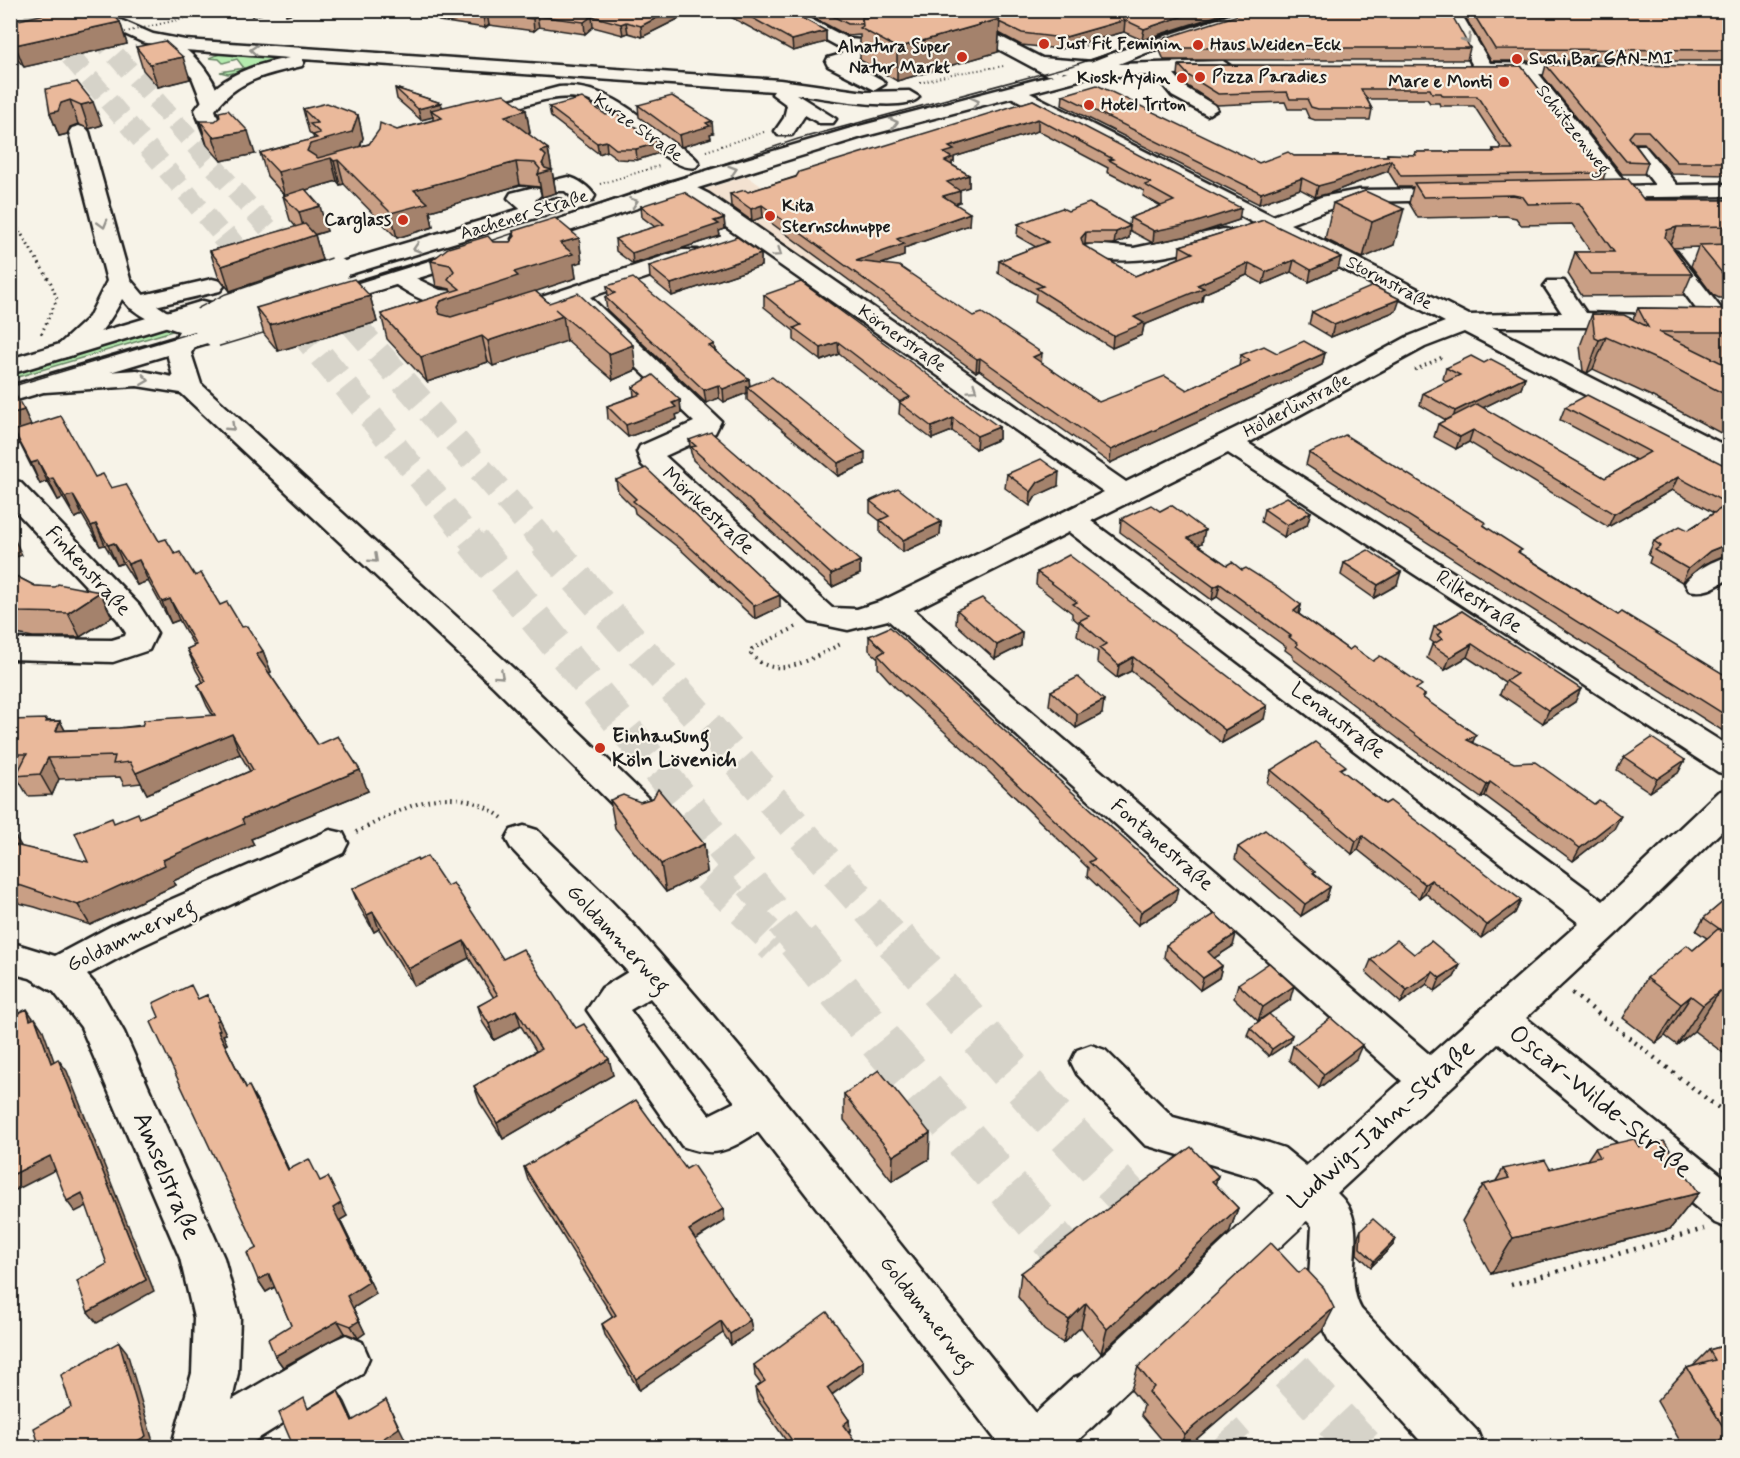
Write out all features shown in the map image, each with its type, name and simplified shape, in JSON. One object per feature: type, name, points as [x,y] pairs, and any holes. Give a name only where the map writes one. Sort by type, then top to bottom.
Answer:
[{"type":"main road","points":[[779,10],[835,41],[849,44],[868,43],[925,23],[958,23],[1037,63]]},
{"type":"main road","name":"Aachener Straße","points":[[1009,70],[1095,47],[1214,10]]},
{"type":"main road","name":"Aachener Straße","points":[[10,394],[45,384],[207,322],[322,301],[677,187],[855,133],[1016,92],[1263,10]]},
{"type":"main road","points":[[1450,10],[1484,68]]},
{"type":"main road","points":[[958,23],[942,32],[989,56]]},
{"type":"main road","points":[[111,28],[159,41],[218,47],[752,84],[803,97],[909,97]]},
{"type":"main road","points":[[159,41],[188,63],[203,79],[210,90],[210,101]]},
{"type":"main road","points":[[849,44],[852,57],[835,62],[875,84]]},
{"type":"main road","points":[[218,47],[203,58],[205,66],[217,76],[240,77]]},
{"type":"main road","points":[[1140,49],[1142,55],[1164,68],[1179,92],[1207,109]]},
{"type":"main road","points":[[215,138],[205,110],[224,86],[240,77],[285,64],[354,58]]},
{"type":"main road","name":"Aachener Straße","points":[[1037,63],[1096,67]]},
{"type":"main road","name":"Aachener Straße","points":[[1016,92],[1054,74],[1054,70],[1037,63]]},
{"type":"main road","points":[[1096,67],[1119,70],[1239,68]]},
{"type":"main road","points":[[1460,68],[1604,69]]},
{"type":"main road","name":"Schützenweg","points":[[1524,68],[1622,192]]},
{"type":"main road","points":[[763,138],[931,91]]},
{"type":"main road","name":"Stormstraße","points":[[1016,92],[1730,459]]},
{"type":"main road","name":"Kurze Straße","points":[[454,120],[561,93],[587,93],[604,102],[689,163]]},
{"type":"main road","points":[[803,97],[855,133]]},
{"type":"main road","points":[[785,131],[794,119],[803,97]]},
{"type":"main road","points":[[79,132],[119,281],[138,303],[167,320]]},
{"type":"main road","points":[[1637,148],[1665,184]]},
{"type":"main road","name":"Aachener Straße","points":[[207,322],[230,306],[533,202],[584,196],[731,149]]},
{"type":"main road","points":[[559,186],[568,183],[584,196]]},
{"type":"main road","points":[[1575,193],[1622,192],[1665,184],[1720,190]]},
{"type":"main road","name":"Körnerstraße","points":[[677,187],[701,199],[740,238],[1125,494]]},
{"type":"main road","points":[[1094,251],[1134,255],[1212,240],[1329,202],[1359,196],[1482,194]]},
{"type":"main road","points":[[486,323],[707,250]]},
{"type":"main road","points":[[1699,256],[1669,256],[1710,320]]},
{"type":"main road","points":[[399,277],[437,298],[445,296]]},
{"type":"main road","points":[[1672,277],[1710,320]]},
{"type":"main road","points":[[63,352],[99,321],[119,281]]},
{"type":"main road","points":[[1556,286],[1579,320]]},
{"type":"main road","name":"Mörikestraße","points":[[573,294],[708,421],[706,427],[650,452],[652,459],[821,615]]},
{"type":"main road","points":[[138,303],[207,322]]},
{"type":"main road","points":[[22,364],[167,320],[207,322]]},
{"type":"main road","name":"Hölderlinstraße","points":[[893,608],[1229,442],[1325,393],[1416,342],[1466,323],[1490,320],[1658,320]]},
{"type":"main road","points":[[207,322],[179,353],[189,387],[504,678],[644,815]]},
{"type":"main road","points":[[45,384],[137,378],[189,387]]},
{"type":"main road","name":"Rilkestraße","points":[[1229,442],[1730,763]]},
{"type":"main road","name":"Finkenstraße","points":[[10,488],[128,612],[142,633],[138,643],[113,651],[10,650]]},
{"type":"main road","name":"Lenaustraße","points":[[1071,520],[1605,922]]},
{"type":"main road","points":[[1700,583],[1730,565]]},
{"type":"main road","points":[[821,615],[839,621],[849,621],[893,608]]},
{"type":"main road","name":"Fontanestraße","points":[[893,608],[1432,1082]]},
{"type":"main road","name":"Ludwig-Jahn-Straße","points":[[1034,1448],[1297,1202],[1432,1082],[1605,922],[1730,801]]},
{"type":"main road","name":"Goldammerweg","points":[[524,839],[625,941],[654,975],[763,1107],[1034,1448]]},
{"type":"main road","name":"Goldammerweg","points":[[59,972],[126,936],[330,843]]},
{"type":"main road","name":"Amselstraße","points":[[10,957],[59,972],[88,1001],[104,1032],[202,1258],[217,1317],[215,1373],[196,1448]]},
{"type":"main road","points":[[654,975],[616,999],[607,1010],[697,1133],[717,1135],[763,1107]]},
{"type":"main road","name":"Oscar-Wilde-Straße","points":[[1498,1019],[1720,1218]]},
{"type":"main road","points":[[1091,1062],[1160,1132],[1269,1162],[1297,1202],[1334,1218],[1331,1298],[1345,1324],[1460,1448]]},
{"type":"main road","points":[[196,1448],[346,1358]]},
{"type":"path","points":[[111,28],[186,18],[187,16],[181,10]]},
{"type":"path","points":[[10,58],[22,55]]},
{"type":"path","points":[[10,216],[51,283],[57,299],[32,355],[22,364]]},
{"type":"path","points":[[821,615],[757,645],[752,649],[751,654],[771,669],[788,667],[850,640]]},
{"type":"path","points":[[330,843],[434,798],[452,795],[481,801],[499,814],[524,839]]},
{"type":"path","points":[[1548,974],[1730,1117]]},
{"type":"path","points":[[1511,1285],[1680,1238],[1720,1218]]},
{"type":"shaded area","name":"Kita Sternschnuppe","points":[[747,176],[813,223],[834,254],[807,264],[702,190]]},
{"type":"green space","points":[[225,52],[312,57],[228,74],[220,72],[244,68],[237,59],[223,63],[219,59],[209,58]]},
{"type":"green space","points":[[163,327],[172,331],[11,379],[11,371]]},
{"type":"building","points":[[10,10],[19,20],[63,10],[108,10],[120,22],[15,45],[10,39]]},
{"type":"building","points":[[439,10],[595,10],[617,13],[622,10],[672,10],[641,26],[626,22],[621,24],[592,16],[584,22],[487,13],[483,16]]},
{"type":"building","points":[[738,10],[787,10],[826,31],[792,40]]},
{"type":"building","points":[[821,10],[863,10],[866,12],[900,10],[862,18],[862,24],[848,24]]},
{"type":"building","points":[[900,10],[981,10],[1000,19],[897,48],[860,28],[863,26],[862,18]]},
{"type":"building","points":[[981,10],[1201,10],[1144,29],[1125,20],[1062,38],[1022,33]]},
{"type":"building","points":[[1254,10],[1449,10],[1470,48],[1165,48],[1162,39]]},
{"type":"building","points":[[1471,10],[1730,10],[1730,50],[1495,49]]},
{"type":"building","points":[[165,41],[183,57],[150,64],[136,47]]},
{"type":"building","points":[[1179,65],[1521,66],[1605,173],[1401,176],[1391,160],[1318,186],[1302,178],[1261,193],[1063,95],[1097,85],[1259,163],[1288,152],[1294,156],[1388,156],[1387,154],[1416,155],[1415,152],[1495,152],[1493,149],[1512,149],[1477,96],[1443,96],[1441,93],[1432,93],[1430,89],[1361,89],[1372,109],[1318,109],[1311,107],[1307,99],[1290,99],[1287,92],[1218,94],[1189,76]]},
{"type":"building","points":[[1546,65],[1730,66],[1730,162],[1677,162],[1648,131],[1634,131],[1629,137],[1648,162],[1626,161]]},
{"type":"building","points":[[77,82],[93,102],[81,105],[70,100],[61,103],[58,111],[50,113],[46,89]]},
{"type":"building","points":[[395,88],[441,103],[418,109]]},
{"type":"building","points":[[504,94],[526,110],[505,116],[548,149],[541,151],[546,156],[542,164],[545,168],[552,170],[538,174],[540,169],[535,163],[516,162],[414,190],[428,203],[391,213],[338,160],[334,161],[331,158],[278,172],[260,153],[317,138],[313,135],[320,133],[310,124],[317,123],[303,109],[327,103],[358,115],[352,132],[310,144],[307,151],[318,158],[369,144],[379,130],[380,123],[397,130],[442,118],[431,110]]},
{"type":"building","points":[[672,96],[712,121],[706,123],[710,126],[679,135],[638,105]]},
{"type":"building","points":[[582,98],[606,115],[616,113],[658,143],[636,149],[616,149],[606,141],[597,143],[549,107]]},
{"type":"building","points":[[1033,100],[1241,208],[1194,223],[1154,231],[1130,218],[1174,201],[1145,185],[1151,183],[1109,160],[1113,159],[1038,119],[949,147],[954,150],[944,153],[952,158],[945,161],[969,175],[947,182],[960,191],[943,196],[970,213],[897,239],[904,244],[856,261],[899,266],[973,316],[982,313],[1042,353],[1033,357],[1099,402],[1165,376],[1187,390],[1250,361],[1241,355],[1264,346],[1277,353],[1304,341],[1325,353],[1111,450],[980,358],[977,359],[930,327],[762,205],[751,209],[730,194],[745,190],[748,192],[796,177],[799,172]]},
{"type":"building","points":[[228,110],[248,131],[213,137],[200,121],[215,121],[220,117],[219,112]]},
{"type":"building","points":[[1628,179],[1644,200],[1730,200],[1730,226],[1677,227],[1667,230],[1665,237],[1692,274],[1590,274],[1575,252],[1614,252],[1579,203],[1528,204],[1523,197],[1513,195],[1423,197],[1414,183]]},
{"type":"building","points":[[305,189],[320,206],[299,212],[283,196]]},
{"type":"building","points":[[1365,191],[1404,209],[1372,222],[1333,203]]},
{"type":"building","points":[[684,192],[724,218],[714,221],[719,224],[632,253],[615,239],[664,224],[641,206]]},
{"type":"building","points":[[1089,203],[1130,226],[1116,232],[1086,232],[1081,238],[1083,245],[1135,276],[1193,253],[1180,246],[1264,220],[1341,257],[1311,270],[1294,260],[1266,272],[1249,263],[1197,285],[1204,288],[1134,317],[1144,323],[1113,336],[1036,288],[1043,286],[999,261],[1048,242],[1018,224],[1062,208],[1068,211]]},
{"type":"building","points":[[555,218],[579,238],[560,243],[573,254],[514,272],[518,276],[441,301],[437,307],[440,314],[451,317],[535,291],[549,303],[578,293],[633,345],[609,354],[555,309],[563,316],[488,341],[482,336],[421,357],[381,314],[460,289],[448,279],[454,271],[450,265],[431,261],[448,248],[488,236],[493,242],[510,242],[515,236],[513,231]]},
{"type":"building","points":[[305,224],[315,235],[222,266],[210,251]]},
{"type":"building","points":[[737,237],[761,254],[671,284],[649,266]]},
{"type":"building","points":[[1730,244],[1730,277],[1722,273],[1699,245]]},
{"type":"building","points":[[633,278],[714,344],[709,346],[749,379],[723,389],[718,385],[704,390],[605,297],[615,293],[607,286]]},
{"type":"building","points":[[354,279],[370,296],[270,325],[256,308]]},
{"type":"building","points":[[801,282],[999,427],[977,436],[953,418],[932,427],[899,402],[910,397],[838,342],[821,348],[794,328],[801,325],[764,295]]},
{"type":"building","points":[[1373,286],[1400,299],[1334,325],[1312,312]]},
{"type":"building","points":[[1638,308],[1730,309],[1730,332],[1659,332],[1730,367],[1730,397],[1665,363],[1606,337],[1599,340],[1595,338],[1592,314],[1624,315],[1648,327]]},
{"type":"building","points":[[1471,356],[1484,363],[1491,359],[1525,377],[1455,411],[1423,393],[1460,375],[1446,368]]},
{"type":"building","points":[[653,375],[680,400],[672,403],[676,407],[626,425],[607,406],[641,394],[633,387]]},
{"type":"building","points":[[772,377],[865,452],[838,463],[747,387]]},
{"type":"building","points":[[14,392],[24,410],[10,414],[10,393]]},
{"type":"building","points":[[1587,395],[1730,468],[1730,543],[1710,551],[1688,569],[1655,550],[1661,546],[1654,541],[1680,526],[1688,530],[1728,504],[1678,477],[1614,514],[1473,430],[1460,437],[1438,424],[1477,404],[1605,478],[1650,452],[1565,407]]},
{"type":"building","points":[[61,416],[95,477],[103,474],[111,488],[126,484],[159,541],[166,539],[175,554],[180,552],[195,576],[201,573],[220,605],[227,602],[242,627],[247,626],[263,651],[256,654],[318,745],[338,736],[360,770],[242,819],[244,824],[163,860],[165,865],[78,905],[10,884],[10,844],[88,862],[75,833],[112,818],[114,823],[138,813],[140,818],[253,770],[232,733],[136,773],[130,762],[113,764],[115,756],[48,758],[40,774],[16,776],[27,754],[10,754],[10,720],[60,721],[56,731],[142,726],[144,720],[215,715],[198,685],[206,681],[187,649],[196,645],[170,599],[162,602],[139,560],[128,564],[114,543],[108,545],[96,524],[91,526],[73,495],[65,497],[53,478],[48,479],[38,461],[31,463],[14,431]]},
{"type":"building","points":[[711,432],[860,561],[831,574],[691,447],[696,446],[689,440]]},
{"type":"building","points":[[1345,435],[1486,523],[1483,525],[1522,550],[1518,552],[1552,574],[1618,615],[1622,612],[1728,677],[1730,676],[1730,718],[1309,453]]},
{"type":"building","points":[[1041,459],[1059,472],[1038,482],[1031,492],[1007,474]]},
{"type":"building","points":[[646,468],[780,595],[754,606],[679,537],[633,501],[636,499],[616,480]]},
{"type":"building","points":[[898,488],[941,522],[903,540],[880,520],[889,516],[870,501]]},
{"type":"building","points":[[1287,497],[1311,512],[1287,525],[1264,509]]},
{"type":"building","points":[[1151,505],[1160,511],[1171,505],[1205,530],[1188,538],[1227,565],[1232,562],[1242,570],[1246,568],[1284,592],[1301,605],[1294,611],[1349,650],[1353,647],[1373,661],[1380,656],[1422,685],[1416,689],[1425,695],[1422,697],[1476,735],[1467,740],[1514,763],[1535,762],[1594,804],[1599,800],[1621,816],[1580,848],[1490,782],[1487,785],[1421,739],[1296,646],[1298,644],[1289,637],[1291,636],[1220,584],[1214,587],[1121,519]]},
{"type":"building","points":[[1368,550],[1401,572],[1378,585],[1344,563]]},
{"type":"building","points":[[1069,555],[1267,706],[1225,730],[1133,657],[1119,665],[1099,648],[1106,644],[1079,621],[1089,616],[1073,604],[1077,602],[1037,572]]},
{"type":"building","points":[[10,573],[35,586],[55,587],[58,584],[100,592],[68,613],[10,611]]},
{"type":"building","points":[[982,598],[1022,632],[997,645],[957,610]]},
{"type":"building","points":[[1462,611],[1581,689],[1549,710],[1506,681],[1517,674],[1472,644],[1450,657],[1432,645],[1442,639],[1437,635],[1442,632],[1434,627]]},
{"type":"building","points":[[890,627],[1178,888],[1141,912],[1089,862],[1095,859],[878,655],[885,651],[869,636]]},
{"type":"building","points":[[1078,677],[1104,700],[1077,714],[1051,691]]},
{"type":"building","points":[[1652,738],[1685,760],[1657,779],[1624,757]]},
{"type":"building","points":[[1315,742],[1346,766],[1340,769],[1385,804],[1390,801],[1521,900],[1487,925],[1431,880],[1425,884],[1363,836],[1356,841],[1271,770]]},
{"type":"building","points":[[658,789],[704,844],[661,864],[610,800],[623,795],[640,802],[653,798]]},
{"type":"building","points":[[1265,830],[1330,887],[1305,904],[1238,847]]},
{"type":"building","points":[[427,856],[447,886],[453,883],[503,959],[523,949],[576,1028],[584,1024],[609,1059],[497,1123],[474,1086],[541,1049],[516,1010],[489,1024],[478,1006],[498,995],[464,941],[408,969],[373,912],[367,915],[352,889],[417,858],[418,861]]},
{"type":"building","points":[[1730,896],[1730,927],[1724,932],[1704,918]]},
{"type":"building","points":[[1215,914],[1236,934],[1208,952],[1222,966],[1203,978],[1166,945]]},
{"type":"building","points":[[1718,929],[1730,938],[1730,998],[1720,991],[1703,1005],[1691,996],[1681,1004],[1647,978],[1687,945],[1693,950]]},
{"type":"building","points":[[1397,940],[1414,954],[1431,941],[1460,965],[1440,978],[1433,972],[1407,990],[1371,960]]},
{"type":"building","points":[[1269,963],[1294,986],[1263,1007],[1238,984]]},
{"type":"building","points":[[191,985],[198,999],[207,995],[219,1020],[216,1021],[220,1030],[218,1031],[246,1088],[249,1086],[288,1170],[309,1159],[320,1181],[328,1177],[341,1203],[333,1208],[369,1282],[347,1296],[359,1321],[351,1326],[338,1321],[275,1356],[268,1339],[291,1325],[269,1274],[258,1280],[247,1253],[257,1248],[151,1022],[159,1017],[153,1003]]},
{"type":"building","points":[[27,1009],[30,1020],[35,1018],[51,1063],[58,1059],[146,1280],[88,1312],[77,1281],[107,1264],[82,1193],[67,1201],[50,1156],[10,1176],[10,1141],[14,1139],[10,1128],[10,1017]]},
{"type":"building","points":[[1269,1014],[1292,1035],[1272,1049],[1250,1028]]},
{"type":"building","points":[[1331,1018],[1362,1045],[1324,1074],[1293,1046]]},
{"type":"building","points":[[879,1070],[930,1133],[893,1156],[844,1094]]},
{"type":"building","points":[[636,1100],[686,1169],[693,1165],[723,1209],[689,1230],[750,1320],[730,1334],[721,1321],[636,1379],[602,1324],[616,1315],[524,1167]]},
{"type":"building","points":[[1634,1139],[1639,1147],[1664,1141],[1699,1193],[1513,1238],[1483,1185],[1509,1178],[1503,1169],[1545,1160],[1550,1169],[1600,1157],[1595,1148]]},
{"type":"building","points":[[1191,1147],[1218,1176],[1212,1181],[1238,1208],[1107,1329],[1086,1303],[1069,1320],[1049,1307],[1021,1273]]},
{"type":"building","points":[[1373,1219],[1396,1239],[1374,1261],[1360,1248],[1361,1230]]},
{"type":"building","points":[[1271,1243],[1299,1273],[1305,1268],[1324,1288],[1334,1308],[1185,1434],[1149,1392],[1154,1387],[1138,1367]]},
{"type":"building","points":[[827,1312],[863,1361],[827,1388],[849,1420],[843,1425],[860,1448],[779,1448],[791,1439],[755,1388],[765,1381],[754,1365]]},
{"type":"building","points":[[119,1342],[146,1436],[125,1448],[40,1448],[34,1428],[71,1407],[61,1375]]},
{"type":"building","points":[[1730,1344],[1730,1432],[1727,1433],[1687,1368],[1715,1360],[1709,1350]]},
{"type":"building","points":[[338,1391],[352,1421],[386,1400],[399,1428],[369,1448],[294,1448],[279,1413],[304,1398],[308,1409]]},
{"type":"tunnel","points":[[31,10],[224,237]]},
{"type":"tunnel","points":[[76,10],[276,237]]},
{"type":"tunnel","points":[[223,235],[474,544]]},
{"type":"tunnel","points":[[275,235],[546,544]]},
{"type":"tunnel","points":[[473,542],[799,942]]},
{"type":"tunnel","points":[[545,542],[897,942]]},
{"type":"tunnel","points":[[673,842],[776,942]]},
{"type":"tunnel","points":[[798,940],[885,1047],[1234,1448]]},
{"type":"tunnel","points":[[896,940],[1042,1106],[1362,1448]]},
{"type":"tram line","points":[[478,245],[798,139],[1074,65],[1243,10]]},
{"type":"tram line","points":[[340,288],[449,254]]},
{"type":"tram line","points":[[10,387],[274,308]]},
{"type":"place","name":"Just Fit Feminin","points":[[1044,44]]},
{"type":"place","name":"Haus Weiden-Eck","points":[[1198,45]]},
{"type":"place","name":"Alnatura Super Natur Markt","points":[[962,57]]},
{"type":"place","name":"Sushi Bar GAN-MI","points":[[1517,59]]},
{"type":"place","name":"Pizza Paradies","points":[[1200,77]]},
{"type":"place","name":"Kiosk Aydin","points":[[1182,78]]},
{"type":"place","name":"Mare e Monti","points":[[1504,82]]},
{"type":"place","name":"Hotel Triton","points":[[1089,105]]},
{"type":"place","name":"Kita Sternschnuppe","points":[[770,216]]},
{"type":"place","name":"Carglass","points":[[403,220]]},
{"type":"place","name":"Einhausung Köln Lövenich","points":[[600,748]]}]
